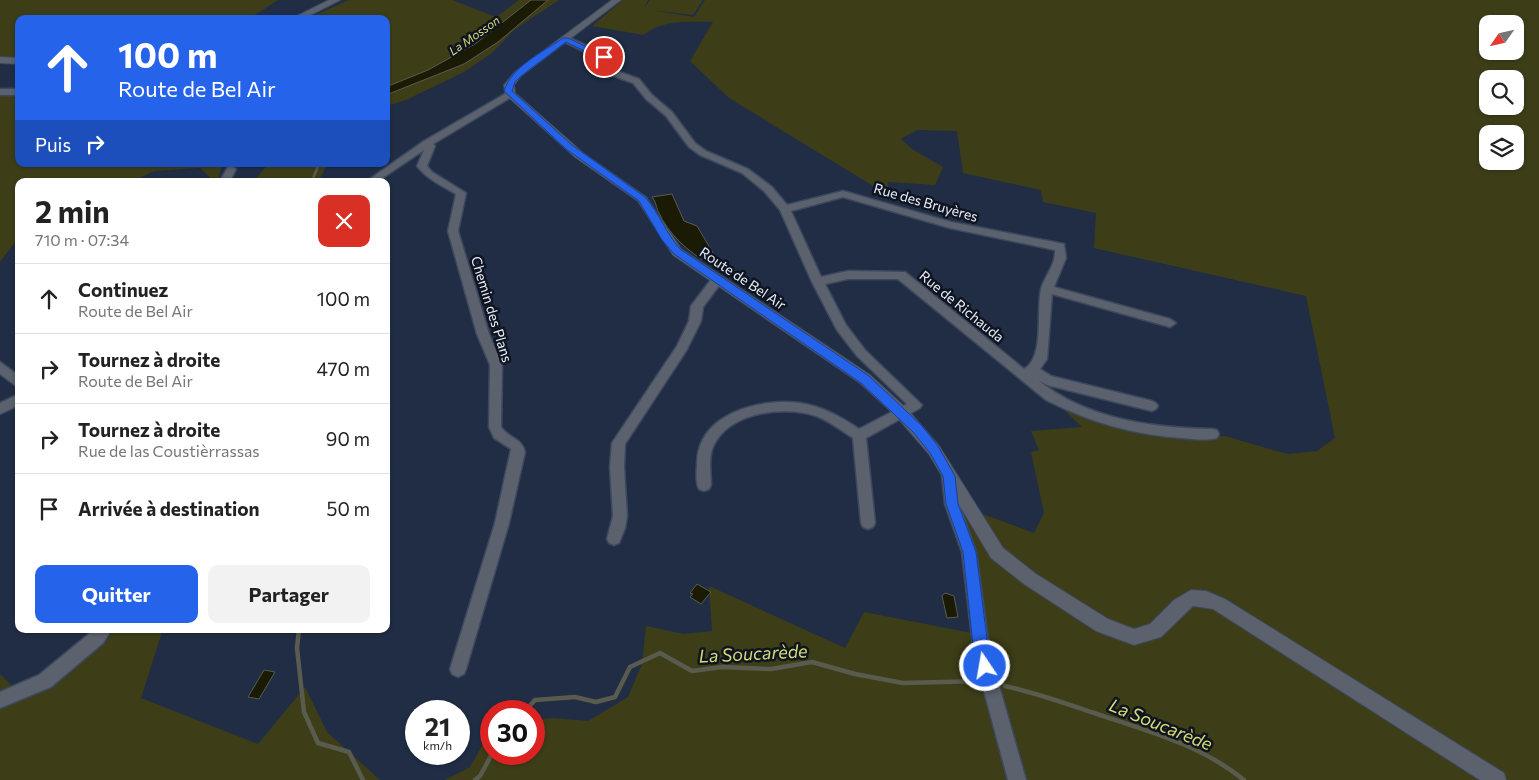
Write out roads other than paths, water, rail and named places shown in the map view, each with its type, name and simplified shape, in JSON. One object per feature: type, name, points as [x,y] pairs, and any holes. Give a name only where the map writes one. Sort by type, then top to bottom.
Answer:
[{"type":"street","points":[[304,15],[336,0]]},
{"type":"street","points":[[376,178],[510,88],[565,39],[617,0]]},
{"type":"street","points":[[565,39],[604,57],[609,69],[614,73],[636,81],[649,97],[669,114],[692,145],[703,153],[745,171],[768,189],[785,209],[818,282],[842,327],[861,353],[916,405],[859,435]]},
{"type":"street","points":[[0,60],[15,61]]},
{"type":"street","name":"Route de Bel Air","points":[[510,88],[574,151],[642,199],[649,207],[665,238],[677,252],[865,380],[902,413],[934,450],[997,553],[1030,579],[1102,625],[1134,637],[1155,631],[1180,605],[1191,598],[1206,599],[1219,604],[1497,780]]},
{"type":"street","points":[[0,92],[15,92]]},
{"type":"street","name":"Chemin des Plans","points":[[427,143],[430,146],[422,166],[429,174],[461,193],[453,231],[483,334],[496,365],[495,427],[499,434],[517,446],[518,452],[502,522],[458,669]]},
{"type":"street","points":[[227,178],[231,169]]},
{"type":"street","name":"Rue des Bruyères","points":[[785,209],[832,195],[843,194],[950,225],[1060,247],[1062,258],[1047,289]]},
{"type":"street","name":"Rue de Richauda","points":[[818,282],[848,274],[901,275],[1028,372],[1050,397],[1069,407],[1140,427],[1185,434],[1212,434]]},
{"type":"street","points":[[614,539],[620,519],[616,454],[619,443],[682,348],[695,321],[697,306],[717,280]]},
{"type":"street","points":[[1152,406],[1047,380],[1028,372],[1041,359],[1047,289],[1170,323]]},
{"type":"street","points":[[0,367],[15,380]]},
{"type":"street","points":[[0,409],[15,401]]},
{"type":"street","points":[[704,485],[705,447],[718,430],[731,420],[747,413],[779,407],[797,407],[832,418],[859,435]]},
{"type":"street","points":[[859,435],[868,523]]},
{"type":"street","points":[[949,476],[952,504],[969,552],[982,654],[1017,780]]},
{"type":"street","points":[[0,700],[45,681],[98,638],[101,633]]},
{"type":"waterway","points":[[313,178],[318,167]]},
{"type":"waterway","name":"La Soucarède","points":[[299,633],[297,648],[304,712],[318,743],[349,752],[363,780]]},
{"type":"waterway","name":"La Soucarède","points":[[535,700],[575,697],[596,702],[615,697],[630,667],[660,653],[692,671],[722,667],[771,669],[812,662],[855,674],[903,683],[982,681]]},
{"type":"waterway","name":"La Soucarède","points":[[1005,686],[1052,699],[1173,740],[1210,757],[1244,780]]},
{"type":"waterway","name":"La Soucarède","points":[[475,780],[480,776],[486,765]]},
{"type":"water label","name":"La Mosson","points":[[474,35]]}]
